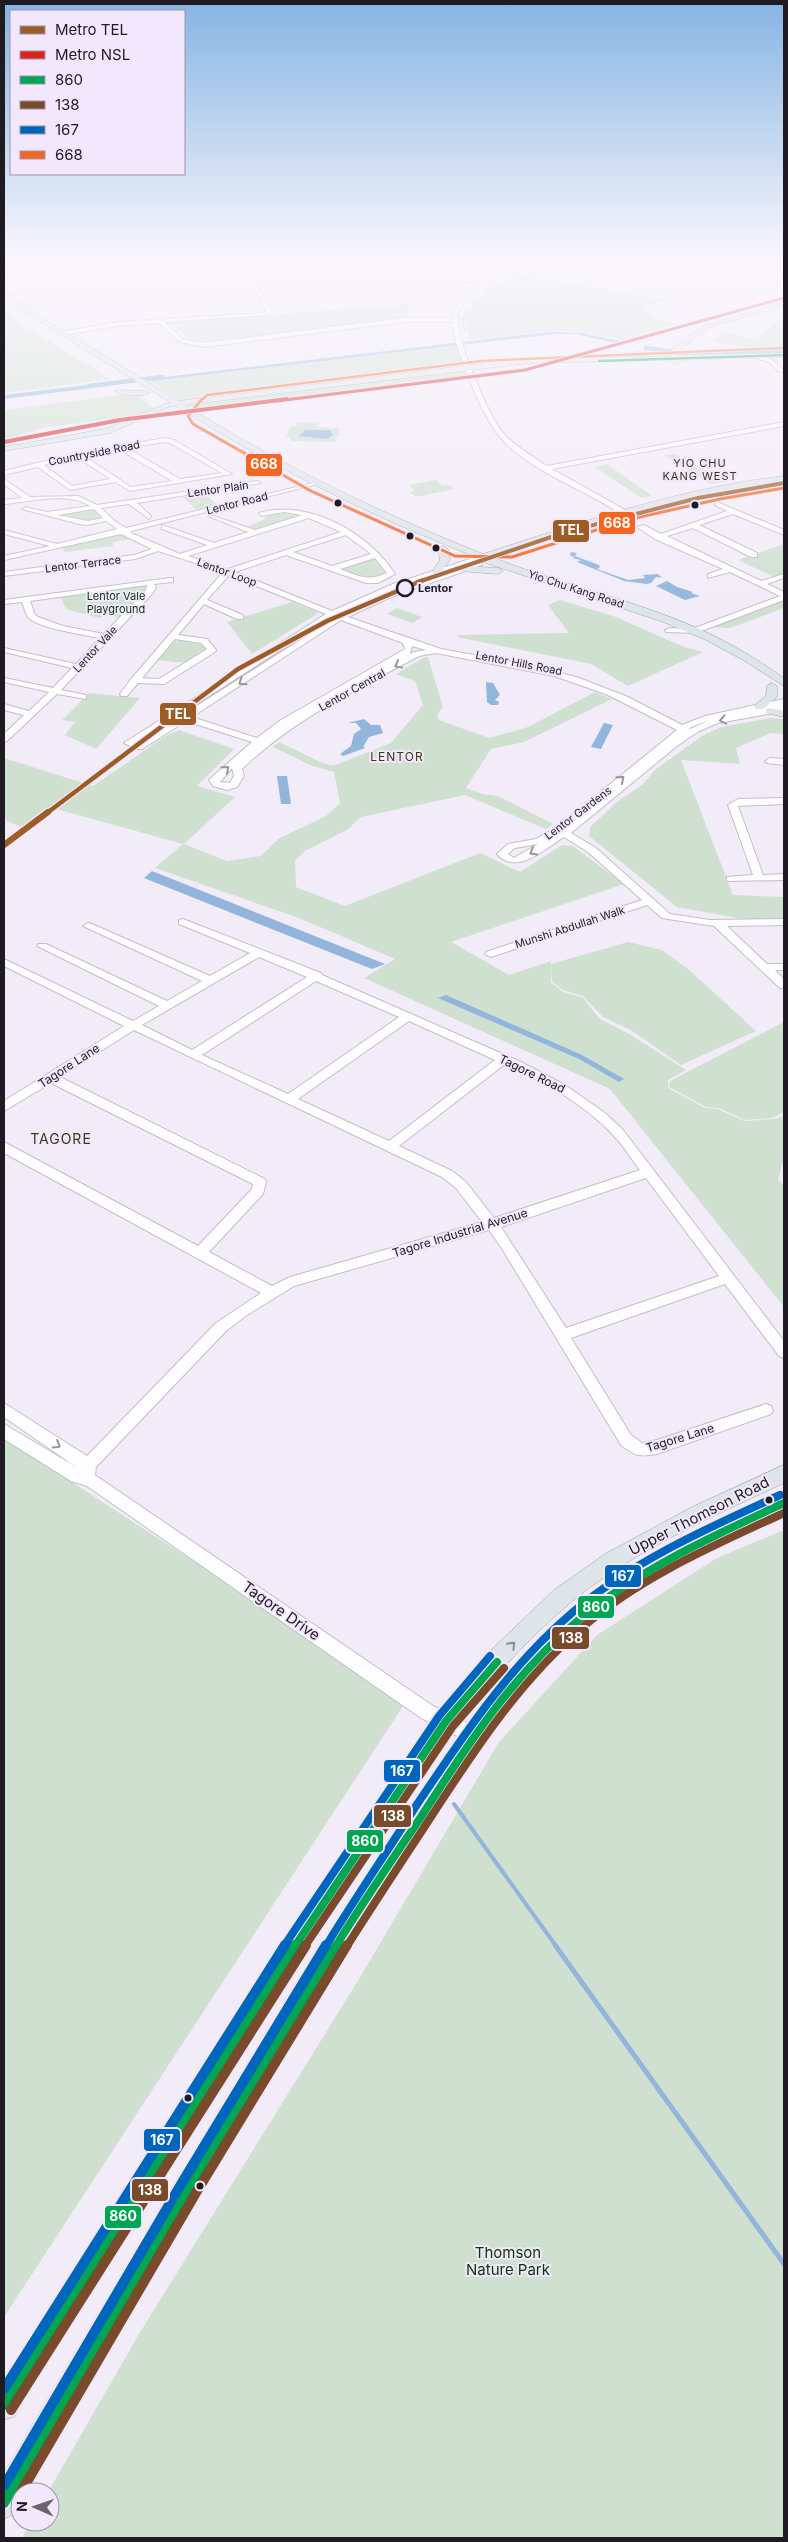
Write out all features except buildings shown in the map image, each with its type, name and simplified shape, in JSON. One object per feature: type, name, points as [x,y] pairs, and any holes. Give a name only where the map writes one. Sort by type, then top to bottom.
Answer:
[{"type":"main road","name":"Yio Chu Kang Road","points":[[125,376],[146,394],[197,416],[315,483],[456,547],[481,560],[498,572],[630,613],[669,630],[692,636]]},
{"type":"main road","points":[[4,450],[108,434],[174,405],[419,376]]},
{"type":"main road","points":[[174,405],[209,404],[424,376]]},
{"type":"main road","name":"Yio Chu Kang Road","points":[[119,377],[142,382],[174,405],[185,417],[266,466],[369,519],[443,549],[509,567],[623,604],[692,636],[751,672],[780,683],[784,696]]},
{"type":"main road","points":[[120,392],[146,394]]},
{"type":"main road","points":[[155,413],[156,399]]},
{"type":"main road","points":[[197,416],[209,404]]},
{"type":"main road","points":[[155,413],[169,413],[185,417]]},
{"type":"main road","points":[[481,560],[629,513],[718,490],[784,479]]},
{"type":"main road","points":[[629,513],[723,493],[784,483]]},
{"type":"main road","points":[[456,547],[510,550]]},
{"type":"main road","points":[[437,572],[445,560],[443,549]]},
{"type":"main road","points":[[509,567],[507,557],[510,550]]},
{"type":"main road","points":[[462,569],[498,572]]},
{"type":"main road","points":[[759,707],[771,697],[780,683]]},
{"type":"main road","points":[[770,711],[784,714]]},
{"type":"main road","name":"Upper Thomson Road","points":[[4,2405],[301,1936],[446,1721],[510,1647],[560,1598],[576,1586],[615,1558],[784,1474]]},
{"type":"main road","name":"Upper Thomson Road","points":[[4,2503],[147,2257],[350,1922],[475,1736],[524,1672],[580,1618],[635,1579],[691,1546],[784,1503]]},
{"type":"street","points":[[477,376],[499,432],[509,442],[629,513]]},
{"type":"street","points":[[549,467],[784,424]]},
{"type":"street","name":"Countryside Road","points":[[4,473],[78,455],[172,441],[229,474],[130,489],[78,455]]},
{"type":"street","points":[[122,448],[179,482]]},
{"type":"street","points":[[38,464],[70,488],[79,488],[115,480]]},
{"type":"street","points":[[4,481],[28,499]]},
{"type":"street","name":"Lentor Plain","points":[[49,514],[257,483]]},
{"type":"street","name":"Lentor Road","points":[[4,558],[122,530],[162,524],[315,483]]},
{"type":"street","name":"Lentor Plain","points":[[178,495],[186,502]]},
{"type":"street","name":"Lentor Loop","points":[[4,502],[28,499],[78,498],[87,500],[122,530],[145,542],[229,572],[338,615]]},
{"type":"street","points":[[131,502],[149,517]]},
{"type":"street","points":[[718,504],[784,533]]},
{"type":"street","points":[[25,509],[85,523],[108,519]]},
{"type":"street","points":[[261,514],[285,510],[328,523],[364,543],[390,572],[390,575],[366,581],[285,552]]},
{"type":"street","points":[[658,536],[734,511]]},
{"type":"street","points":[[726,514],[784,539]]},
{"type":"street","points":[[210,515],[254,532]]},
{"type":"street","points":[[183,555],[307,516]]},
{"type":"street","points":[[162,524],[213,545]]},
{"type":"street","points":[[693,525],[754,555]]},
{"type":"street","points":[[641,527],[784,596]]},
{"type":"street","points":[[4,532],[57,546]]},
{"type":"street","points":[[124,694],[202,601],[229,572],[346,533]]},
{"type":"street","name":"Lentor Terrace","points":[[4,574],[135,557],[160,548]]},
{"type":"street","points":[[332,569],[375,554]]},
{"type":"street","points":[[177,718],[323,619],[462,569],[481,560]]},
{"type":"street","points":[[177,718],[212,702],[350,605],[437,572],[481,560]]},
{"type":"street","points":[[711,576],[728,570]]},
{"type":"street","points":[[760,584],[784,576]]},
{"type":"street","points":[[4,602],[170,580]]},
{"type":"street","name":"Lentor Vale","points":[[6,735],[55,691],[78,667],[149,592],[152,588],[150,583]]},
{"type":"street","points":[[692,636],[784,596]]},
{"type":"street","points":[[25,599],[31,616],[35,619],[61,628],[106,637]]},
{"type":"street","points":[[202,601],[240,617]]},
{"type":"street","name":"Lentor Hills Road","points":[[338,615],[407,642],[444,652],[554,673],[586,682],[614,692],[689,729]]},
{"type":"street","name":"Lentor Hills Road","points":[[338,615],[438,647],[540,665],[589,677],[628,692],[689,729]]},
{"type":"street","points":[[135,680],[161,682],[212,650],[204,641],[172,636]]},
{"type":"street","name":"Lentor Central","points":[[407,642],[409,649],[406,652],[320,700],[258,745],[214,780],[216,784],[227,787],[234,785],[239,776],[237,768],[258,745],[332,701],[417,654],[444,652]]},
{"type":"street","points":[[4,650],[78,667]]},
{"type":"street","points":[[4,680],[83,697]]},
{"type":"street","points":[[206,724],[201,720],[202,716],[212,702]]},
{"type":"street","name":"Lentor Gardens","points":[[562,832],[539,841],[512,846],[502,854],[510,860],[516,861],[562,832],[674,744],[689,729],[708,718],[784,702]]},
{"type":"street","points":[[4,708],[30,714]]},
{"type":"street","name":"Lentor Gardens","points":[[689,729],[716,721],[784,708]]},
{"type":"street","points":[[177,718],[206,724],[258,745]]},
{"type":"street","points":[[177,718],[258,745]]},
{"type":"street","points":[[770,761],[784,762]]},
{"type":"street","points":[[759,878],[733,806],[738,802],[784,802]]},
{"type":"street","points":[[562,832],[592,850],[666,916],[682,920],[717,923],[784,922]]},
{"type":"street","points":[[731,879],[784,877]]},
{"type":"street","name":"Munshi Abdullah Walk","points":[[490,954],[649,901]]},
{"type":"street","name":"Tagore Road","points":[[183,922],[317,975],[504,1059],[562,1087],[602,1115],[619,1133],[784,1352]]},
{"type":"street","points":[[717,923],[784,985]]},
{"type":"street","points":[[88,926],[210,980]]},
{"type":"street","points":[[42,946],[167,1005]]},
{"type":"street","name":"Tagore Lane","points":[[4,1108],[134,1024],[260,952]]},
{"type":"street","name":"Tagore Lane","points":[[4,962],[134,1024],[193,1055],[390,1147],[461,1185],[493,1224],[626,1440],[640,1450],[657,1447],[766,1410]]},
{"type":"street","points":[[765,967],[784,967]]},
{"type":"street","points":[[193,1055],[317,975]]},
{"type":"street","points":[[288,1100],[408,1016]]},
{"type":"street","points":[[390,1147],[504,1059]]},
{"type":"street","points":[[51,1078],[260,1182],[258,1191],[200,1253]]},
{"type":"street","points":[[4,1147],[271,1292]]},
{"type":"street","name":"Tagore Industrial Avenue","points":[[85,1474],[222,1327],[271,1292],[290,1282],[324,1271],[493,1224],[648,1172]]},
{"type":"street","points":[[563,1335],[728,1278]]},
{"type":"street","name":"Tagore Drive","points":[[4,1409],[85,1474],[427,1712],[475,1736]]},
{"type":"street","name":"Tagore Drive","points":[[4,1431],[85,1474]]},
{"type":"green space","points":[[4,376],[105,376],[111,379],[4,393]]},
{"type":"green space","points":[[197,376],[471,377],[196,410],[150,381]]},
{"type":"green space","points":[[135,393],[159,412],[43,428],[4,439],[4,410]]},
{"type":"green space","points":[[298,422],[320,424],[317,427],[340,428],[338,433],[343,434],[337,436],[335,442],[291,441],[290,437],[286,437],[290,427],[295,427]]},
{"type":"green space","points":[[675,454],[725,482],[710,484],[664,455]]},
{"type":"green space","points":[[607,464],[652,496],[642,498],[594,467]]},
{"type":"green space","points":[[436,480],[443,486],[449,485],[455,489],[415,497],[410,492],[415,491],[409,485]]},
{"type":"green space","points":[[204,493],[218,505],[197,510],[182,497]]},
{"type":"green space","points":[[92,509],[102,518],[85,521],[63,514]]},
{"type":"green space","points":[[287,511],[302,516],[254,531],[246,527],[263,520],[271,512]]},
{"type":"green space","points":[[121,533],[131,539],[113,542],[113,546],[64,552],[63,547]]},
{"type":"green space","points":[[784,544],[784,573],[774,577],[738,560]]},
{"type":"green space","points":[[375,557],[389,572],[388,574],[367,579],[341,569]]},
{"type":"green space","name":"Lentor Vale Playground","points":[[145,585],[148,587],[121,618],[105,614],[100,618],[69,610],[65,607],[60,595]]},
{"type":"green space","points":[[784,599],[784,608],[730,628],[708,627]]},
{"type":"green space","points":[[560,600],[616,617],[684,647],[703,652],[628,686],[591,664],[457,637],[459,635],[569,633],[548,605]]},
{"type":"green space","points":[[292,602],[317,612],[317,614],[252,654],[227,622]]},
{"type":"green space","points":[[397,608],[422,617],[413,623],[387,614]]},
{"type":"green space","points":[[180,640],[203,645],[205,648],[202,654],[191,661],[159,660],[174,642]]},
{"type":"green space","points":[[428,657],[443,707],[437,715],[439,720],[489,738],[528,727],[595,692],[612,699],[524,742],[491,749],[466,788],[482,794],[498,796],[553,824],[546,829],[465,795],[361,817],[347,830],[305,851],[295,860],[296,887],[345,906],[480,853],[520,872],[562,845],[573,846],[624,884],[451,942],[509,975],[551,961],[551,982],[563,992],[582,997],[600,1019],[629,1034],[686,1070],[668,1080],[668,1088],[705,1108],[718,1109],[744,1121],[775,1119],[784,1116],[784,1156],[778,1180],[784,1185],[784,1307],[610,1089],[364,978],[395,959],[299,918],[155,868],[183,844],[56,809],[29,831],[7,821],[4,815],[4,758],[93,786],[164,737],[179,730],[234,749],[197,786],[235,797],[184,844],[227,861],[261,856],[278,839],[326,816],[340,803],[334,772],[310,765],[273,747],[279,742],[320,762],[333,766],[391,743],[423,705],[415,681],[396,674]]},
{"type":"green space","points":[[89,693],[140,698],[96,749],[65,735],[81,714],[74,722],[62,720]]},
{"type":"green space","points":[[771,718],[784,719],[784,734],[771,733],[736,748],[740,764],[681,760],[733,895],[784,897],[784,918],[743,919],[677,907],[589,836],[590,827],[617,802],[643,784],[656,769],[702,736],[721,727]]},
{"type":"green space","points":[[628,942],[662,950],[688,969],[756,1031],[681,1065],[631,1030],[603,1017],[583,996],[563,990],[552,981],[551,964]]},
{"type":"green space","points":[[784,1022],[784,1112],[773,1118],[745,1120],[719,1108],[706,1107],[669,1087],[670,1081]]},
{"type":"green space","points":[[4,1438],[407,1700],[4,2317]]},
{"type":"green space","name":"Thomson Nature Park","points":[[784,1530],[784,2538],[22,2538],[25,2532],[60,2532],[60,2482],[54,2482],[139,2334],[359,1979],[499,1742],[597,1635],[717,1558]]},
{"type":"water","points":[[176,376],[196,376],[150,381],[147,379]]},
{"type":"water","points":[[87,385],[92,388],[4,399],[4,395]]},
{"type":"water","points":[[305,430],[330,430],[333,435],[327,439],[298,436]]},
{"type":"water","points":[[571,552],[577,553],[575,556],[599,565],[600,567],[597,569],[628,580],[645,578],[643,575],[658,574],[662,578],[656,577],[651,583],[647,584],[624,581],[577,562],[581,560],[571,558],[575,558],[570,555]]},
{"type":"water","points":[[667,581],[700,596],[685,600],[656,586]]},
{"type":"water","points":[[486,682],[493,683],[500,695],[495,700],[499,702],[498,705],[491,705],[487,702]]},
{"type":"water","points":[[364,719],[371,725],[380,725],[383,733],[369,737],[363,747],[365,748],[343,756],[340,754],[351,746],[354,734],[361,729],[356,723],[348,723]]},
{"type":"water","points":[[604,723],[613,725],[601,749],[591,747]]},
{"type":"water","points":[[277,776],[287,776],[291,804],[281,804]]},
{"type":"water","points":[[152,871],[385,964],[372,969],[144,878]]},
{"type":"water","points":[[446,995],[582,1055],[624,1079],[619,1082],[579,1059],[438,998]]},
{"type":"waterway","points":[[89,386],[162,377]]},
{"type":"waterway","points":[[454,1804],[556,1946]]},
{"type":"waterway","points":[[555,1945],[784,2264]]},
{"type":"metro line","name":"NSL","points":[[4,442],[120,420],[479,376]]},
{"type":"metro line","name":"TEL","points":[[4,845],[238,669],[327,621],[421,581],[566,532],[698,498],[784,483]]},
{"type":"transit line","name":"668","points":[[363,376],[207,395],[191,410],[188,416],[193,424],[311,491],[455,556],[512,557],[631,519],[720,499],[784,488]]},
{"type":"transit line","name":"167","points":[[4,2486],[153,2232],[314,1965],[368,1879],[450,1756],[495,1694],[545,1638],[573,1612],[621,1577],[673,1547],[780,1495]]},
{"type":"transit line","name":"860","points":[[4,2503],[156,2244],[322,1969],[459,1758],[503,1697],[553,1642],[604,1600],[653,1568],[784,1503]]},
{"type":"transit line","name":"138","points":[[27,2482],[167,2241],[312,2002],[466,1763],[509,1704],[558,1649],[608,1607],[656,1576],[784,1513]]},
{"type":"transit line","name":"167","points":[[4,2389],[294,1931],[439,1716],[490,1656]]},
{"type":"transit line","name":"860","points":[[4,2405],[301,1936],[446,1721],[497,1662]]},
{"type":"transit line","name":"138","points":[[11,2410],[308,1941],[453,1726],[504,1668]]},
{"type":"place","name":"Lentor","points":[[405,588]]},
{"type":"district","name":"YIO CHU KANG WEST","points":[[700,469]]},
{"type":"district","name":"LENTOR","points":[[397,757]]},
{"type":"district","name":"TAGORE","points":[[61,1139]]}]
